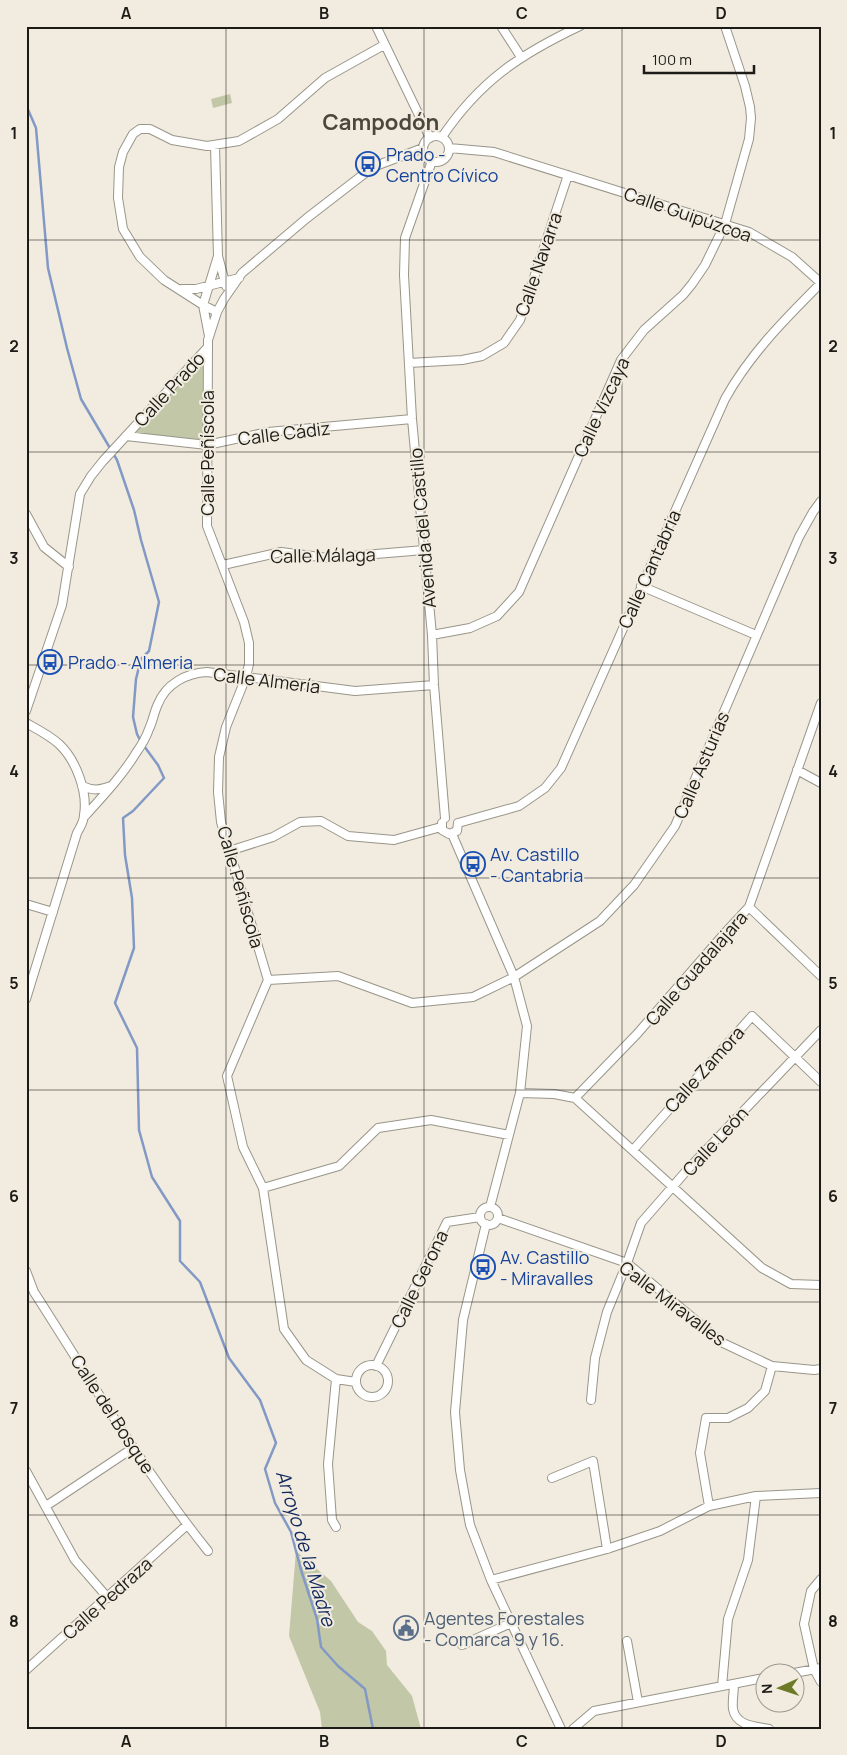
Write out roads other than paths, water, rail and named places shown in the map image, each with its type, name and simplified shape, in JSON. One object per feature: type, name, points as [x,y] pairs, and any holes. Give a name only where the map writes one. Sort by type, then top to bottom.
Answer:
[{"type":"street","points":[[376,26],[430,138]]},
{"type":"street","points":[[501,26],[521,57]]},
{"type":"street","points":[[442,138],[464,106],[490,81],[521,57],[580,26]]},
{"type":"street","name":"Calle Vizcaya","points":[[432,635],[470,628],[497,616],[519,592],[620,360],[644,330],[683,295],[692,284],[705,265],[725,224],[749,139],[750,107],[725,26]]},
{"type":"street","points":[[217,312],[203,306],[164,280],[140,257],[123,229],[118,198],[119,167],[123,152],[133,134],[140,130],[150,129],[172,140],[215,146],[239,141],[278,119],[325,78],[384,45]]},
{"type":"street","points":[[434,136],[442,138],[446,140],[449,152],[444,159],[436,162],[432,161],[426,156],[423,148],[426,140],[434,136]]},
{"type":"street","points":[[215,146],[218,256],[227,294]]},
{"type":"street","name":"Calle Prado","points":[[26,710],[62,605],[80,494],[91,476],[115,446],[209,342],[217,312],[242,273],[307,218],[373,167],[423,148]]},
{"type":"street","name":"Calle Guipúzcoa","points":[[449,148],[494,152],[749,232],[792,257],[821,283]]},
{"type":"street","name":"Avenida del Castillo","points":[[432,161],[405,238],[404,276],[412,419],[432,635],[434,685],[445,818]]},
{"type":"street","name":"Calle Navarra","points":[[409,363],[462,360],[482,356],[504,343],[520,320],[568,174]]},
{"type":"street","points":[[209,342],[203,306],[218,256]]},
{"type":"street","points":[[178,288],[188,290],[239,278]]},
{"type":"street","name":"Calle Cantabria","points":[[458,823],[519,806],[545,788],[561,768],[718,412],[743,369],[769,337],[821,283]]},
{"type":"street","name":"Calle Peñíscola","points":[[209,342],[207,526],[244,622],[249,664],[246,677],[226,727],[219,757],[218,792],[220,822],[268,980]]},
{"type":"street","name":"Calle Cádiz","points":[[126,436],[208,445],[268,432],[412,419]]},
{"type":"street","name":"Calle Asturias","points":[[268,980],[338,976],[412,1003],[473,997],[514,977],[600,921],[634,885],[675,826],[799,537],[821,501]]},
{"type":"street","points":[[26,514],[44,547],[69,567]]},
{"type":"street","name":"Calle Málaga","points":[[223,565],[281,552],[328,558],[424,550]]},
{"type":"street","points":[[641,586],[756,635]]},
{"type":"street","name":"Calle Almería","points":[[84,816],[113,785],[135,754],[149,730],[158,702],[168,688],[194,672],[355,691],[434,685]]},
{"type":"street","name":"Calle Guadalajara","points":[[575,1098],[637,1034],[749,907],[821,703]]},
{"type":"street","points":[[26,723],[59,744],[69,756],[87,793],[89,806],[98,802],[100,795],[87,793]]},
{"type":"street","points":[[797,770],[821,783]]},
{"type":"street","points":[[87,793],[113,785]]},
{"type":"street","points":[[26,999],[77,833],[84,816],[87,793]]},
{"type":"street","points":[[453,817],[458,823],[458,828],[452,834],[444,832],[441,827],[445,818],[453,817]]},
{"type":"street","points":[[228,851],[273,837],[300,822],[321,821],[348,836],[394,840],[441,827]]},
{"type":"street","points":[[452,834],[514,977],[527,1026],[520,1093],[490,1206]]},
{"type":"street","points":[[26,904],[53,912]]},
{"type":"street","points":[[749,907],[821,976]]},
{"type":"street","points":[[268,980],[227,1076],[243,1147],[263,1188],[284,1329],[306,1360],[336,1379],[356,1382]]},
{"type":"street","name":"Calle Zamora","points":[[633,1150],[752,1016],[821,1082]]},
{"type":"street","name":"Calle León","points":[[591,1400],[595,1358],[607,1312],[627,1264],[641,1223],[688,1169],[821,1030]]},
{"type":"street","points":[[520,1093],[554,1094],[575,1098],[762,1268],[791,1284],[821,1285]]},
{"type":"street","points":[[263,1188],[340,1166],[378,1128],[431,1120],[508,1135]]},
{"type":"street","points":[[490,1206],[497,1212],[498,1218],[492,1224],[486,1224],[480,1218],[482,1209],[490,1206]]},
{"type":"street","name":"Calle Gerona","points":[[376,1366],[447,1222],[480,1218]]},
{"type":"street","name":"Calle Miravalles","points":[[498,1218],[627,1264],[723,1343],[772,1366],[821,1369]]},
{"type":"street","points":[[486,1224],[463,1320],[455,1412],[460,1470],[470,1525],[491,1580],[561,1729]]},
{"type":"street","name":"Calle del Bosque","points":[[26,1271],[34,1292],[133,1448],[187,1525],[208,1551]]},
{"type":"street","points":[[371,1365],[376,1366],[382,1369],[388,1381],[382,1393],[369,1397],[358,1389],[356,1377],[362,1369],[371,1365]]},
{"type":"street","points":[[708,1506],[700,1453],[706,1418],[728,1418],[748,1408],[765,1392],[772,1366]]},
{"type":"street","points":[[336,1379],[328,1464],[332,1520],[336,1527]]},
{"type":"street","points":[[46,1506],[133,1448]]},
{"type":"street","points":[[552,1478],[593,1461],[607,1548]]},
{"type":"street","points":[[26,1471],[74,1560],[108,1598]]},
{"type":"street","points":[[491,1580],[607,1548],[660,1531],[708,1506],[756,1496],[821,1493]]},
{"type":"street","points":[[722,1686],[728,1619],[748,1560],[756,1496]]},
{"type":"street","name":"Calle Pedraza","points":[[26,1670],[187,1525]]},
{"type":"street","points":[[821,1579],[811,1592],[804,1624],[821,1682]]},
{"type":"street","points":[[462,1645],[511,1623]]},
{"type":"street","points":[[626,1640],[638,1702]]},
{"type":"street","points":[[804,1671],[818,1668]]},
{"type":"street","points":[[572,1729],[594,1711],[754,1680]]},
{"type":"street","points":[[734,1684],[733,1708],[736,1718],[745,1724],[769,1729]]},
{"type":"waterway","name":"Arroyo de la Madre","points":[[26,105],[36,128],[48,268],[67,348],[81,399],[117,460],[134,510],[159,602],[149,651],[141,659],[136,679],[133,717],[141,742]]},
{"type":"waterway","name":"Arroyo de la Madre","points":[[144,746],[158,765],[164,778],[133,811],[123,818],[125,855],[132,898],[134,948],[115,1003],[137,1048],[139,1130],[152,1177],[180,1221],[180,1261],[200,1282],[229,1358],[260,1400],[276,1443],[265,1469],[275,1503],[291,1532],[317,1619],[321,1647],[338,1666],[365,1689],[373,1729]]},
{"type":"place","name":"Prado - Centro Cívico","points":[[368,164]]},
{"type":"place","name":"Prado - Almeria","points":[[50,662]]},
{"type":"place","name":"Av. Castillo - Cantabria","points":[[473,864]]},
{"type":"place","name":"Av. Castillo - Miravalles","points":[[483,1267]]},
{"type":"place","name":"Agentes Forestales - Comarca 9 y 16.","points":[[406,1628]]},
{"type":"district","name":"Campodón","points":[[381,122]]}]
